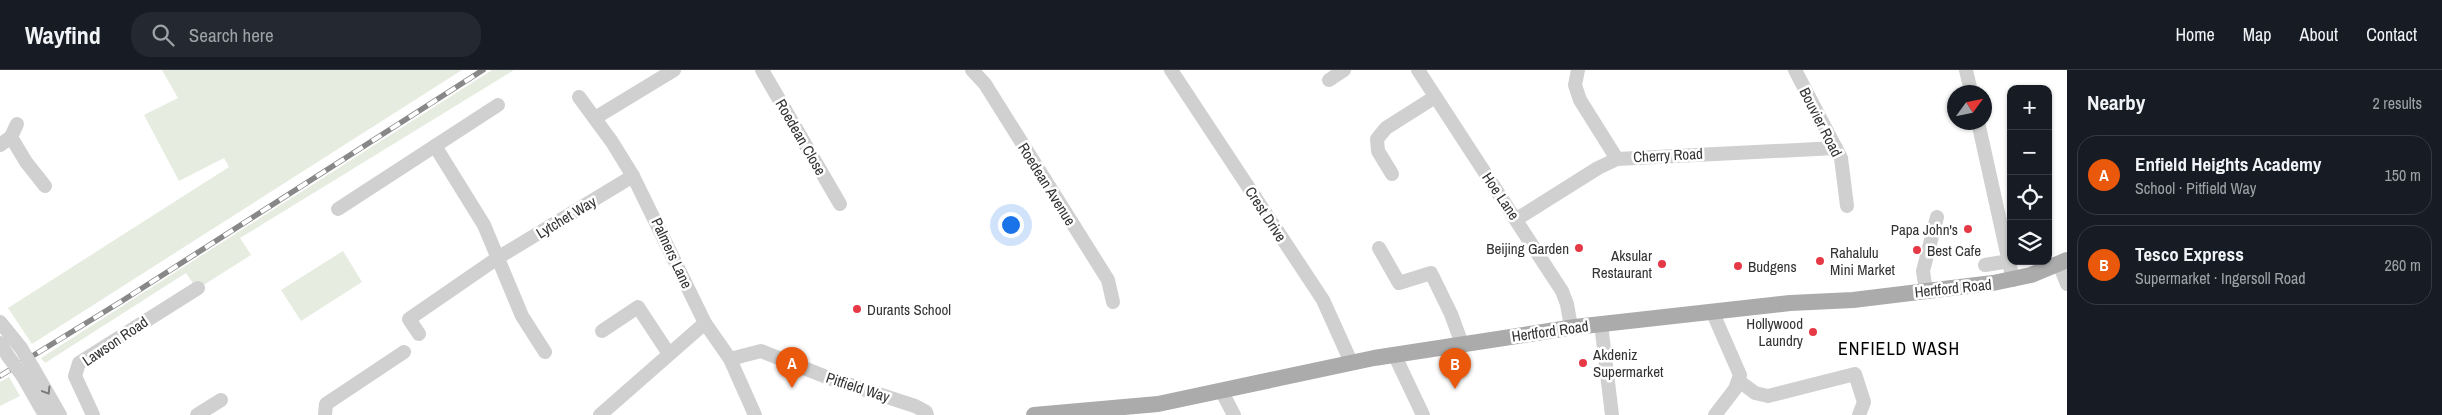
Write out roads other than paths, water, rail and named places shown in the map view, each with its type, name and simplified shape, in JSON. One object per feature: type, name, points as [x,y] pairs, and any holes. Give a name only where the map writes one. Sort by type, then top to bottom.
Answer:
[{"type":"main road","name":"Hertford Road","points":[[1034,415],[1088,413],[1158,404],[1222,392],[1394,354],[1571,328],[1790,303],[1853,300],[2013,280],[2063,262]]},
{"type":"street","points":[[595,118],[674,70]]},
{"type":"street","name":"Roedean Close","points":[[762,70],[840,204]]},
{"type":"street","name":"Roedean Avenue","points":[[972,70],[985,84],[1108,280],[1113,302]]},
{"type":"street","name":"Crest Drive","points":[[1171,70],[1323,300],[1351,362]]},
{"type":"street","points":[[1329,80],[1344,70]]},
{"type":"street","name":"Hoe Lane","points":[[1418,70],[1517,219],[1562,291],[1568,304],[1571,328]]},
{"type":"street","points":[[1567,70],[1575,84],[1580,100],[1617,159]]},
{"type":"street","points":[[1575,84],[1578,70]]},
{"type":"street","name":"Bouvier Road","points":[[1795,70],[1841,158],[1847,206]]},
{"type":"street","points":[[1966,70],[1969,85]]},
{"type":"street","name":"Palmers Lane","points":[[579,97],[633,176],[705,324],[730,359],[755,415]]},
{"type":"street","points":[[1392,174],[1378,151],[1377,139],[1386,128],[1435,97]]},
{"type":"street","points":[[338,209],[498,105]]},
{"type":"street","points":[[17,124],[5,141],[26,162],[45,186]]},
{"type":"street","points":[[1980,130],[2007,252]]},
{"type":"street","points":[[434,146],[484,225],[499,257],[522,316],[545,352]]},
{"type":"street","name":"Cherry Road","points":[[1517,219],[1598,168],[1617,159],[1836,148]]},
{"type":"street","name":"Lytchet Way","points":[[419,334],[409,319],[499,257],[633,176]]},
{"type":"street","points":[[1926,291],[1923,271],[1937,217]]},
{"type":"street","points":[[1379,248],[1399,284],[1431,273],[1451,314],[1462,344]]},
{"type":"street","points":[[1985,265],[2007,261]]},
{"type":"street","points":[[2063,262],[2067,284]]},
{"type":"street","points":[[2010,265],[2013,280]]},
{"type":"street","name":"Lawson Road","points":[[93,415],[75,376],[79,363],[198,288]]},
{"type":"street","points":[[602,331],[638,308],[668,354]]},
{"type":"street","points":[[1712,312],[1715,323],[1738,368],[1739,381],[1736,389],[1715,415]]},
{"type":"street","points":[[0,322],[21,348],[28,372],[46,415]]},
{"type":"street","points":[[600,415],[668,354],[705,324]]},
{"type":"street","points":[[1601,324],[1612,415]]},
{"type":"street","points":[[0,344],[8,356],[28,372],[60,415]]},
{"type":"street","name":"Pitfield Way","points":[[730,359],[761,351],[829,378],[915,406],[926,412],[927,415]]},
{"type":"street","points":[[322,406],[404,352]]},
{"type":"street","points":[[1394,354],[1423,415]]},
{"type":"street","points":[[1739,381],[1754,392],[1768,396],[1855,374],[1864,402],[1859,415]]},
{"type":"street","points":[[1222,392],[1234,415]]},
{"type":"street","points":[[197,415],[220,400]]},
{"type":"railway","points":[[0,376],[122,301],[483,70]]},
{"type":"place","name":"Papa John's","points":[[1968,229]]},
{"type":"place","name":"Beijing Garden","points":[[1579,248]]},
{"type":"place","name":"Best Cafe","points":[[1917,250]]},
{"type":"place","name":"Rahalulu Mini Market","points":[[1820,261]]},
{"type":"place","name":"Aksular Restaurant","points":[[1662,264]]},
{"type":"place","name":"Budgens","points":[[1738,266]]},
{"type":"place","name":"Durants School","points":[[857,309]]},
{"type":"place","name":"Hollywood Laundry","points":[[1813,332]]},
{"type":"place","name":"Akdeniz Supermarket","points":[[1583,363]]},
{"type":"place","name":"Enfield Heights Academy","points":[[792,388]]},
{"type":"place","name":"Tesco Express","points":[[1455,389]]},
{"type":"district","name":"ENFIELD WASH","points":[[1899,348]]}]
